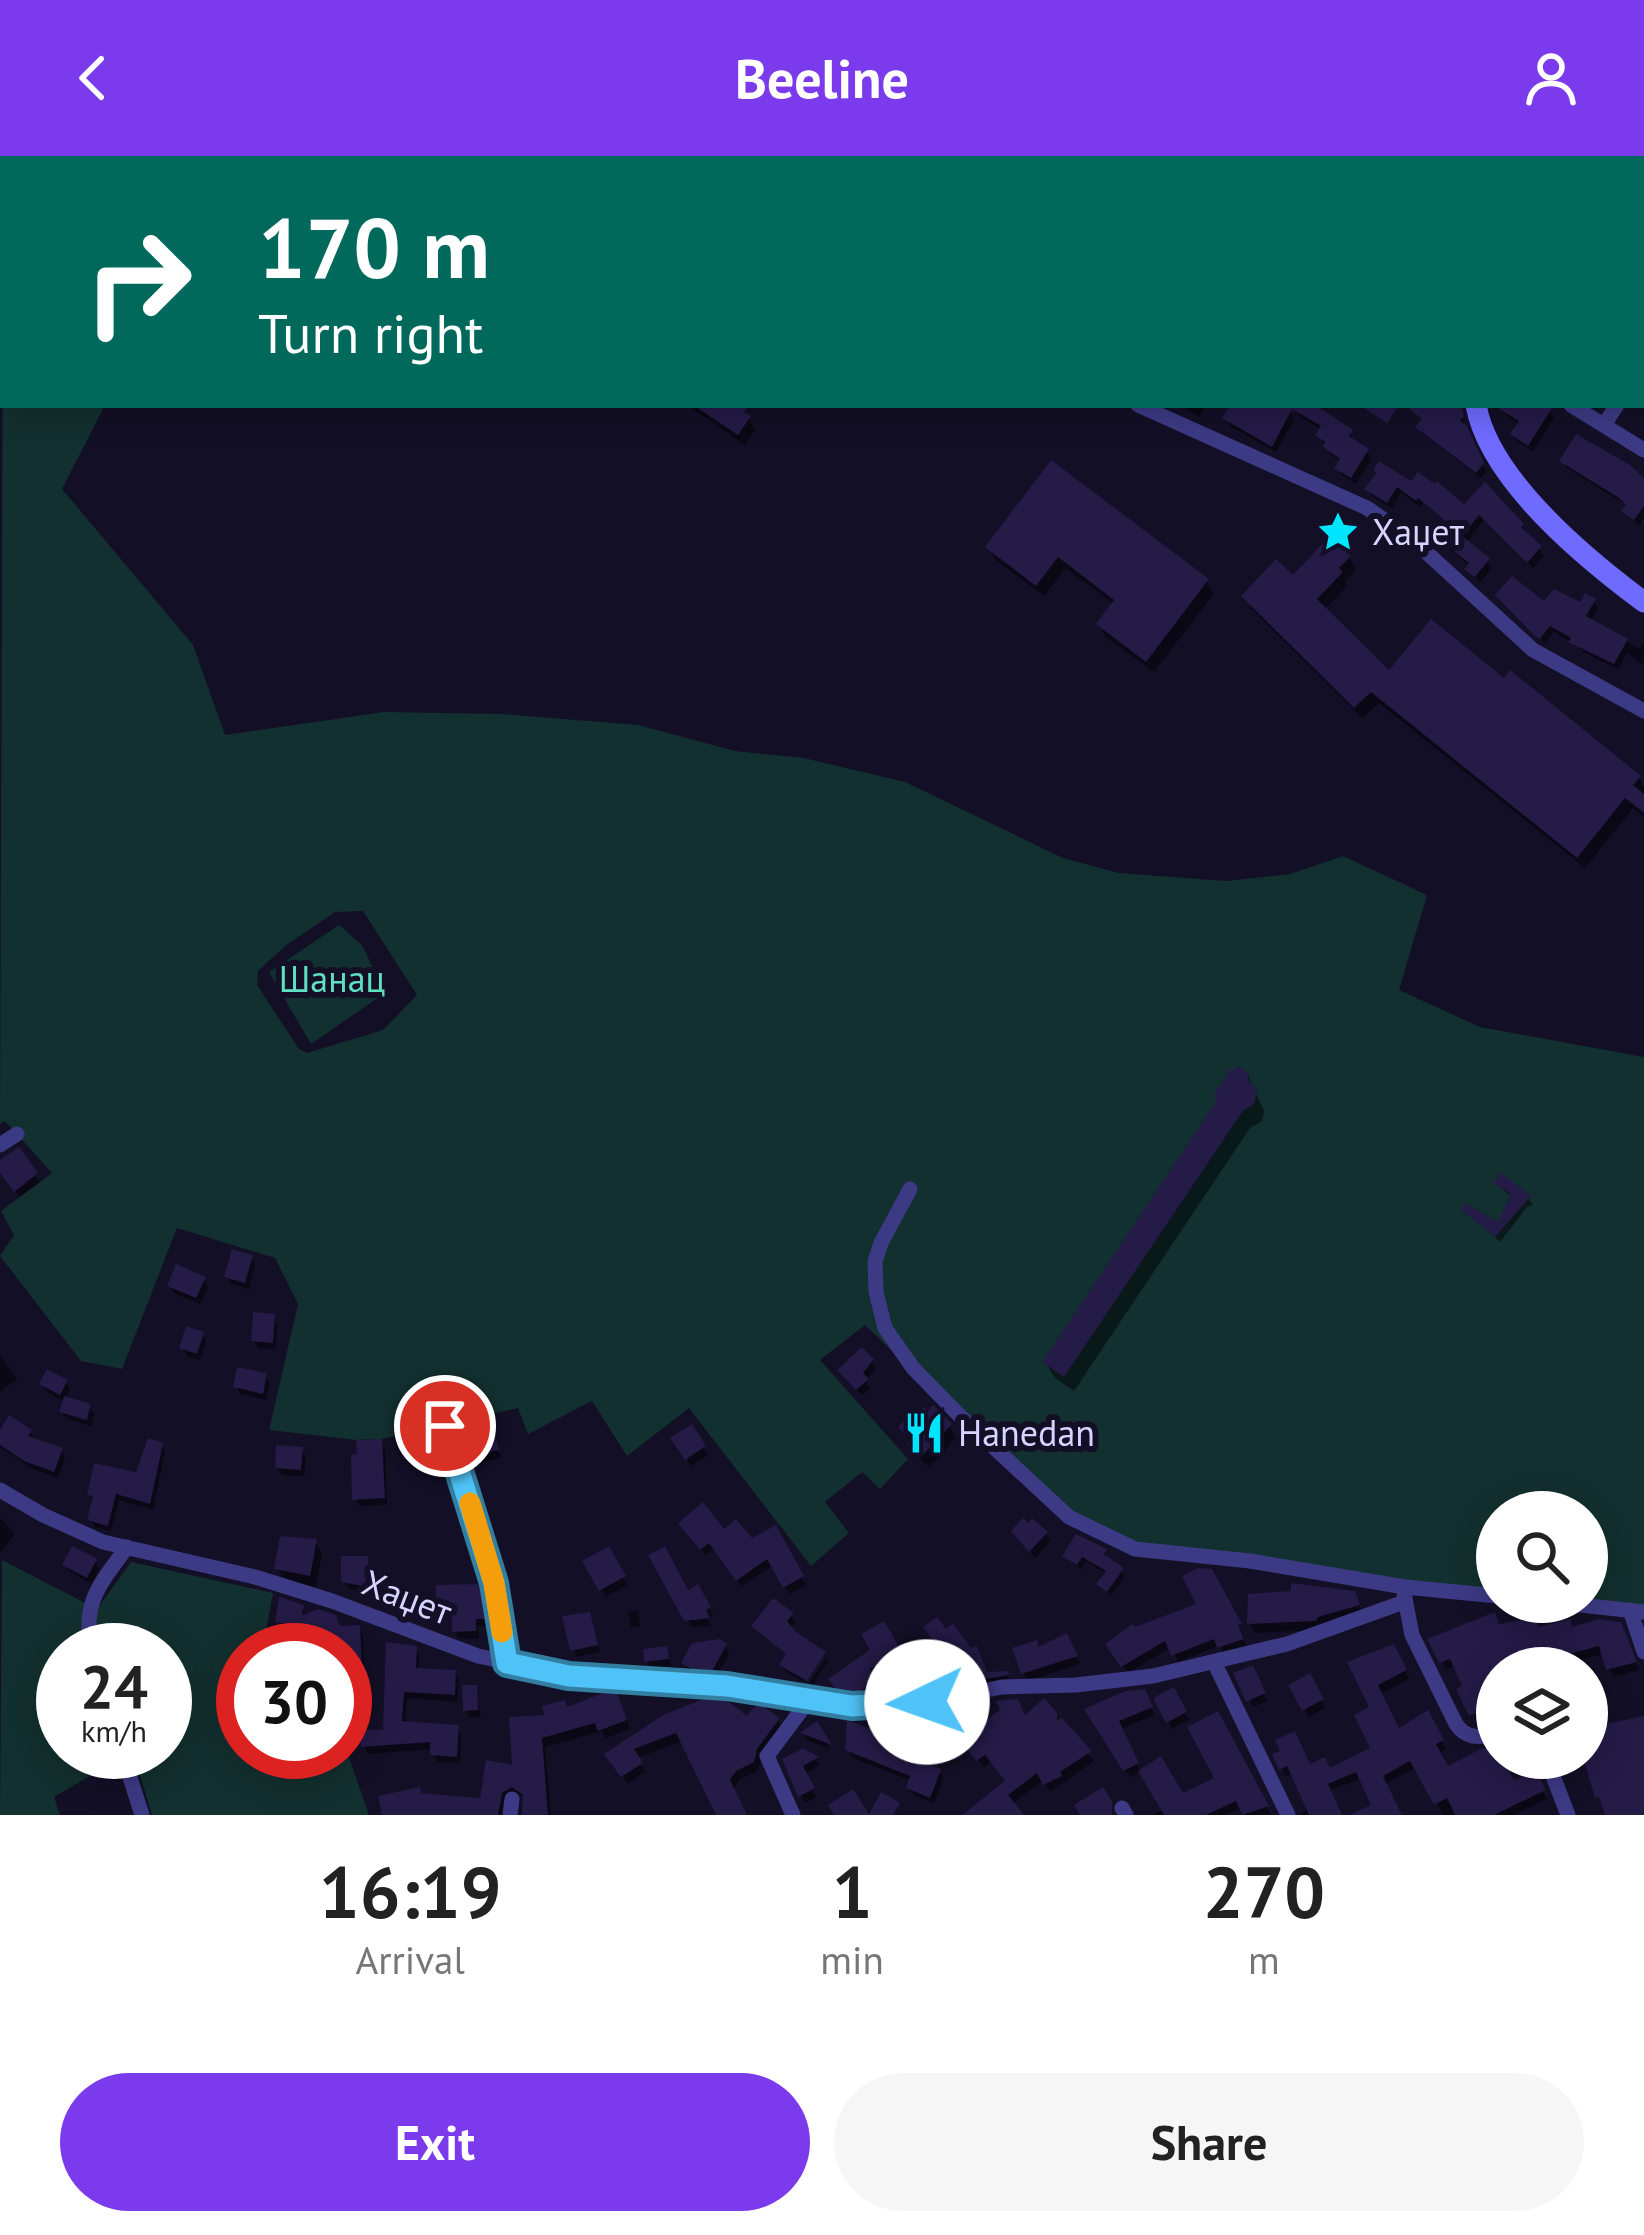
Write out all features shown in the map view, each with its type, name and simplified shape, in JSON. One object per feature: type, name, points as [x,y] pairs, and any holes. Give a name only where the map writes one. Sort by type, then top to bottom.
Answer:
[{"type":"street","points":[[1145,408],[1367,508],[1413,540],[1533,650],[1644,711]]},
{"type":"street","points":[[1478,408],[1489,443],[1547,517],[1644,602]]},
{"type":"street","points":[[1575,408],[1644,450]]},
{"type":"street","points":[[1604,425],[1614,408]]},
{"type":"street","points":[[0,1145],[16,1134]]},
{"type":"street","name":"Хаџет","points":[[910,1189],[875,1262],[885,1328],[913,1368],[1069,1517],[1135,1550],[1250,1561],[1404,1594],[1476,1596]]},
{"type":"street","points":[[445,1426],[494,1583],[507,1663]]},
{"type":"street","name":"Хаџет","points":[[0,1490],[103,1542],[313,1595],[478,1656],[569,1676],[727,1686],[852,1706],[927,1702],[1002,1687],[1115,1682],[1214,1662],[1324,1633],[1404,1594]]},
{"type":"street","points":[[86,1623],[93,1594],[127,1547]]},
{"type":"street","points":[[1404,1594],[1412,1635],[1460,1730],[1476,1737]]},
{"type":"street","points":[[1637,1611],[1644,1652]]},
{"type":"street","points":[[1214,1662],[1280,1812]]},
{"type":"street","points":[[793,1815],[767,1756],[809,1700]]},
{"type":"street","points":[[131,1779],[141,1810]]},
{"type":"street","points":[[1554,1779],[1568,1815]]},
{"type":"green space","points":[[3,408],[103,408],[62,489],[193,645],[225,735],[384,712],[503,714],[638,725],[735,751],[804,758],[905,782],[1063,858],[1119,873],[1226,881],[1290,874],[1343,856],[1427,895],[1399,990],[1480,1027],[1644,1057],[1644,1609],[1608,1605],[1608,1491],[1476,1491],[1476,1594],[1405,1587],[1100,1536],[1021,1475],[865,1325],[820,1360],[908,1459],[880,1489],[862,1472],[825,1502],[849,1533],[811,1566],[689,1408],[627,1456],[592,1401],[528,1434],[518,1408],[382,1439],[269,1430],[298,1304],[275,1258],[177,1228],[122,1369],[81,1361],[0,1256],[14,1235],[1,1211],[52,1173],[5,1121],[0,1124]],"holes":[[[363,911],[417,995],[383,1030],[307,1053],[299,1049],[257,985],[258,971],[335,912]]]},
{"type":"green space","name":"Шанац","points":[[339,925],[362,945],[385,993],[311,1044],[269,972]]},
{"type":"green space","points":[[2,1560],[97,1609],[131,1562],[273,1593],[268,1623],[216,1623],[216,1779],[356,1779],[369,1815],[152,1815],[141,1779],[192,1779],[192,1623],[36,1623],[36,1779],[85,1779],[54,1797],[60,1815],[0,1815]]},
{"type":"building","points":[[698,408],[747,408],[744,412],[751,416],[738,435]]},
{"type":"building","points":[[1228,408],[1292,409],[1272,447],[1222,418]]},
{"type":"building","points":[[1290,408],[1320,408],[1353,430],[1349,436],[1369,449],[1351,478],[1334,468],[1340,459],[1315,435],[1321,426]]},
{"type":"building","points":[[1364,408],[1397,408],[1387,423]]},
{"type":"building","points":[[1409,408],[1462,408],[1460,421],[1484,463],[1476,473],[1415,427],[1422,419]]},
{"type":"building","points":[[1498,408],[1552,408],[1528,446],[1510,434],[1519,421]]},
{"type":"building","points":[[1576,434],[1644,478],[1644,506],[1634,520],[1621,511],[1626,505],[1619,498],[1559,461]]},
{"type":"building","points":[[1051,460],[1209,579],[1146,662],[1096,624],[1114,600],[1058,557],[1036,586],[985,547]]},
{"type":"building","points":[[1379,461],[1411,481],[1418,472],[1437,481],[1464,504],[1485,482],[1542,546],[1527,563],[1479,515],[1462,536],[1490,558],[1475,577],[1464,569],[1469,563],[1432,534],[1444,520],[1418,498],[1397,487],[1387,503],[1364,489],[1377,473],[1373,470]]},
{"type":"building","points":[[1327,539],[1351,556],[1339,568],[1343,572],[1317,599],[1389,670],[1431,619],[1504,678],[1510,670],[1641,776],[1633,785],[1644,794],[1644,813],[1625,798],[1577,858],[1371,692],[1354,708],[1241,596],[1276,559],[1293,575]]},
{"type":"building","points":[[1512,576],[1544,601],[1554,589],[1580,602],[1585,593],[1596,599],[1586,616],[1628,639],[1614,664],[1568,642],[1571,638],[1550,626],[1540,639],[1536,637],[1495,595]]},
{"type":"building","points":[[1238,1066],[1250,1074],[1247,1078],[1257,1091],[1254,1104],[1242,1112],[1064,1377],[1042,1362],[1217,1100],[1213,1096],[1231,1068],[1234,1071]]},
{"type":"building","points":[[19,1147],[38,1173],[14,1192],[0,1173],[0,1160]]},
{"type":"building","points":[[1501,1173],[1531,1196],[1495,1237],[1461,1210],[1465,1203],[1498,1222],[1511,1194],[1493,1183]]},
{"type":"building","points":[[232,1249],[253,1255],[245,1283],[224,1277]]},
{"type":"building","points":[[176,1264],[206,1277],[196,1298],[167,1286]]},
{"type":"building","points":[[253,1312],[275,1314],[273,1343],[251,1341]]},
{"type":"building","points":[[186,1326],[204,1332],[197,1354],[179,1348]]},
{"type":"building","points":[[862,1347],[874,1359],[863,1373],[869,1379],[856,1390],[837,1370]]},
{"type":"building","points":[[237,1367],[267,1373],[263,1394],[233,1387]]},
{"type":"building","points":[[47,1369],[68,1380],[60,1395],[39,1384]]},
{"type":"building","points":[[64,1396],[91,1404],[87,1420],[59,1412]]},
{"type":"building","name":"Hanedan","points":[[933,1405],[952,1424],[921,1457],[898,1427]]},
{"type":"building","points":[[9,1415],[32,1430],[28,1436],[63,1448],[54,1472],[0,1445],[0,1430]]},
{"type":"building","points":[[489,1415],[499,1450],[470,1457],[462,1423]]},
{"type":"building","points":[[692,1424],[706,1446],[685,1460],[670,1438]]},
{"type":"building","points":[[148,1438],[163,1443],[150,1504],[116,1494],[108,1526],[87,1520],[94,1463],[136,1472]]},
{"type":"building","points":[[382,1439],[385,1498],[352,1500],[351,1455],[357,1454],[356,1440]]},
{"type":"building","points":[[276,1445],[303,1447],[301,1470],[275,1468]]},
{"type":"building","points":[[703,1502],[724,1529],[736,1519],[752,1538],[776,1525],[804,1576],[783,1588],[767,1559],[736,1581],[709,1543],[700,1550],[678,1523]]},
{"type":"building","points":[[1023,1518],[1028,1523],[1032,1518],[1048,1532],[1029,1552],[1011,1531]]},
{"type":"building","points":[[1076,1534],[1107,1549],[1104,1554],[1124,1568],[1107,1592],[1096,1584],[1106,1571],[1082,1557],[1077,1565],[1062,1556]]},
{"type":"building","points":[[280,1536],[317,1539],[310,1576],[274,1569]]},
{"type":"building","points":[[72,1546],[97,1559],[87,1578],[62,1565]]},
{"type":"building","points":[[609,1546],[626,1576],[599,1591],[582,1561]]},
{"type":"building","points":[[665,1546],[688,1590],[698,1584],[711,1607],[706,1610],[710,1618],[684,1621],[648,1555]]},
{"type":"building","points":[[341,1556],[368,1556],[368,1570],[390,1570],[390,1591],[341,1582]]},
{"type":"building","points":[[1198,1568],[1212,1569],[1242,1624],[1238,1624],[1244,1639],[1217,1648],[1214,1639],[1171,1656],[1165,1641],[1121,1667],[1105,1644],[1132,1624],[1135,1627],[1196,1604],[1182,1576]]},
{"type":"building","points":[[1291,1583],[1355,1591],[1360,1605],[1316,1621],[1247,1624],[1248,1594],[1291,1591]]},
{"type":"building","points":[[482,1584],[487,1619],[476,1619],[476,1631],[452,1632],[451,1603],[436,1603],[436,1585]]},
{"type":"building","points":[[279,1597],[304,1605],[302,1615],[318,1609],[336,1615],[339,1623],[281,1623],[275,1622]]},
{"type":"building","points":[[773,1598],[794,1613],[787,1621],[796,1632],[826,1652],[807,1681],[779,1665],[786,1654],[751,1626]]},
{"type":"building","points":[[590,1612],[598,1645],[570,1651],[562,1616]]},
{"type":"building","points":[[937,1617],[946,1629],[953,1624],[971,1648],[977,1646],[987,1672],[1008,1671],[1009,1675],[954,1684],[943,1655],[923,1627]]},
{"type":"building","points":[[1476,1620],[1537,1623],[1538,1627],[1608,1620],[1621,1622],[1637,1662],[1608,1669],[1608,1647],[1599,1646],[1476,1647],[1476,1713],[1469,1716],[1456,1689],[1462,1686],[1450,1659],[1439,1663],[1427,1639]]},
{"type":"building","points":[[884,1621],[902,1651],[870,1669],[877,1678],[857,1694],[837,1691],[828,1679],[870,1650],[861,1634]]},
{"type":"building","points":[[1067,1633],[1078,1656],[1021,1674],[1012,1648],[1037,1640],[1039,1647]]},
{"type":"building","points":[[720,1639],[727,1644],[711,1673],[681,1663],[692,1643]]},
{"type":"building","points":[[386,1642],[417,1646],[416,1668],[456,1670],[455,1695],[404,1692],[402,1721],[459,1725],[457,1757],[430,1755],[430,1742],[372,1746],[372,1730],[383,1730]]},
{"type":"building","points":[[1394,1644],[1407,1670],[1378,1685],[1399,1728],[1428,1710],[1444,1740],[1436,1744],[1448,1766],[1476,1751],[1476,1779],[1540,1779],[1546,1790],[1494,1815],[1455,1815],[1447,1798],[1434,1805],[1410,1761],[1383,1776],[1402,1815],[1350,1815],[1371,1805],[1356,1772],[1328,1784],[1342,1815],[1309,1815],[1287,1766],[1279,1770],[1272,1754],[1280,1751],[1275,1740],[1295,1731],[1310,1764],[1325,1757],[1330,1768],[1370,1748],[1354,1715],[1369,1707],[1347,1662]]},
{"type":"building","points":[[667,1646],[669,1659],[644,1662],[643,1649]]},
{"type":"building","points":[[1253,1665],[1266,1693],[1246,1702],[1233,1673]]},
{"type":"building","points":[[1310,1673],[1324,1699],[1302,1711],[1288,1685]]},
{"type":"building","points":[[462,1685],[477,1685],[478,1710],[463,1711]]},
{"type":"building","points":[[1174,1687],[1187,1712],[1166,1723],[1153,1698]]},
{"type":"building","points":[[1145,1689],[1153,1707],[1119,1721],[1139,1763],[1123,1771],[1084,1709],[1125,1691]]},
{"type":"building","points":[[616,1690],[627,1720],[598,1731],[595,1723],[542,1738],[548,1815],[522,1815],[523,1795],[512,1787],[502,1793],[498,1815],[382,1815],[378,1796],[420,1787],[421,1793],[480,1798],[486,1760],[512,1765],[509,1717],[544,1715],[542,1706],[565,1700],[567,1707]]},
{"type":"building","points":[[709,1697],[724,1698],[747,1716],[758,1703],[780,1718],[757,1749],[754,1762],[730,1780],[747,1815],[716,1815],[676,1733],[634,1749],[643,1763],[621,1777],[604,1754],[663,1715]]},
{"type":"building","points":[[1044,1698],[1057,1720],[1062,1718],[1092,1751],[1060,1772],[1062,1776],[1043,1785],[1037,1773],[1008,1795],[1024,1815],[962,1815],[1005,1781],[985,1755],[976,1761],[960,1739],[1000,1710],[996,1701],[1018,1699],[1025,1715]]},
{"type":"building","points":[[1218,1711],[1269,1806],[1242,1815],[1236,1801],[1206,1815],[1164,1815],[1138,1771],[1161,1756],[1183,1793],[1214,1778],[1187,1727]]},
{"type":"building","points":[[1644,1716],[1644,1815],[1605,1815],[1599,1797],[1595,1798],[1589,1779],[1608,1779],[1608,1724]]},
{"type":"building","points":[[847,1720],[901,1740],[896,1752],[941,1769],[930,1798],[906,1788],[910,1776],[845,1750]]},
{"type":"building","points":[[817,1721],[832,1745],[800,1733]]},
{"type":"building","points":[[803,1748],[819,1757],[803,1766],[815,1788],[798,1797],[782,1759]]},
{"type":"building","points":[[1103,1787],[1112,1801],[1112,1815],[1080,1815],[1074,1805]]},
{"type":"building","points":[[853,1789],[869,1814],[881,1792],[900,1803],[893,1815],[834,1815],[828,1805]]},
{"type":"slow traffic","points":[[470,1503],[494,1583],[502,1632]]},
{"type":"place","name":"Хаџет","points":[[1338,532]]},
{"type":"place","name":"Hanedan","points":[[924,1433]]},
{"type":"route","points":[[445,1426],[494,1583],[507,1663],[569,1676],[727,1686],[852,1706],[927,1702]]}]
